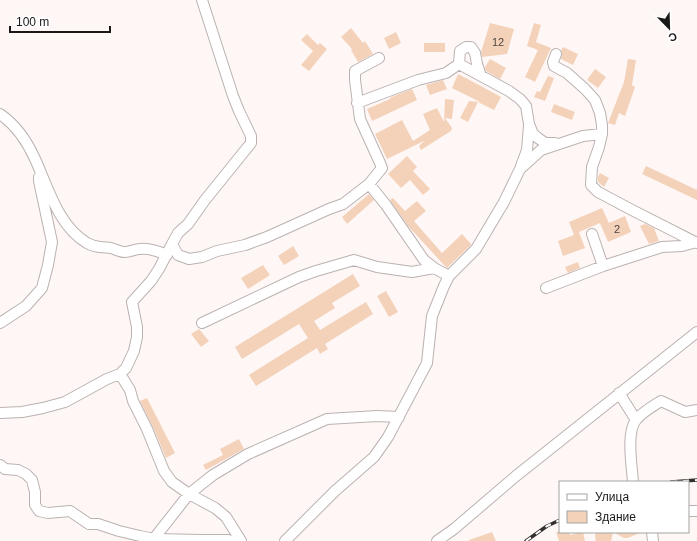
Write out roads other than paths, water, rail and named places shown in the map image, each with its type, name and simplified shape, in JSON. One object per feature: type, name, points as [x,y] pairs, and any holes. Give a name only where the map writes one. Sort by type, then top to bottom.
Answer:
[{"type":"street","points":[[0,413],[22,412],[65,402],[107,379],[120,374],[126,368],[134,350],[137,337],[137,327],[132,302],[151,282],[178,233],[188,224],[205,200],[251,144],[251,136],[239,111],[202,0]]},
{"type":"street","points":[[459,64],[460,51],[466,47],[471,47],[475,52],[481,76]]},
{"type":"street","points":[[556,54],[553,62],[554,66],[567,73],[585,89],[595,100],[600,113],[602,134],[592,167],[591,185],[598,192],[697,242]]},
{"type":"street","points":[[172,244],[178,255],[189,259],[202,257],[217,251],[245,245],[343,204],[369,184],[382,168],[360,119],[355,71],[379,58]]},
{"type":"street","points":[[459,64],[509,91],[520,99],[526,106],[529,124],[533,134],[545,143],[559,143]]},
{"type":"street","points":[[358,103],[418,80],[446,73],[459,64]]},
{"type":"street","points":[[0,114],[9,120],[27,144],[60,214],[73,232],[86,243],[97,248],[110,248],[125,252],[140,249],[154,249],[167,255]]},
{"type":"street","points":[[285,541],[335,491],[374,457],[388,437],[427,363],[432,316],[444,286],[449,276],[476,249],[504,202],[520,169],[527,150],[529,124]]},
{"type":"street","points":[[520,169],[541,150],[583,136],[602,134]]},
{"type":"street","points":[[0,323],[26,306],[42,288],[48,265],[52,242],[38,181],[38,167]]},
{"type":"street","points":[[369,184],[386,205],[424,260],[434,268],[449,276]]},
{"type":"street","points":[[592,234],[603,266]]},
{"type":"street","points":[[546,288],[603,266],[662,247],[682,246],[697,242]]},
{"type":"street","points":[[202,323],[299,277],[354,260],[377,266],[412,272],[434,268]]},
{"type":"street","points":[[437,541],[454,529],[516,476],[619,393],[697,332]]},
{"type":"street","points":[[120,374],[130,390],[164,471],[172,482],[189,494],[215,508],[226,517],[241,541]]},
{"type":"street","points":[[619,393],[636,420]]},
{"type":"street","points":[[633,481],[631,429],[636,420],[661,401],[685,412],[697,410]]},
{"type":"street","points":[[153,540],[189,494],[213,475],[248,454],[327,419],[376,416],[399,417]]},
{"type":"street","points":[[0,465],[5,469],[18,470],[26,474],[32,480],[35,492],[35,505],[39,511],[48,513],[70,511],[89,524],[98,524],[153,540],[232,541]]},
{"type":"railway","points":[[684,481],[697,480]]},
{"type":"railway","points":[[526,541],[547,526],[559,520]]}]
